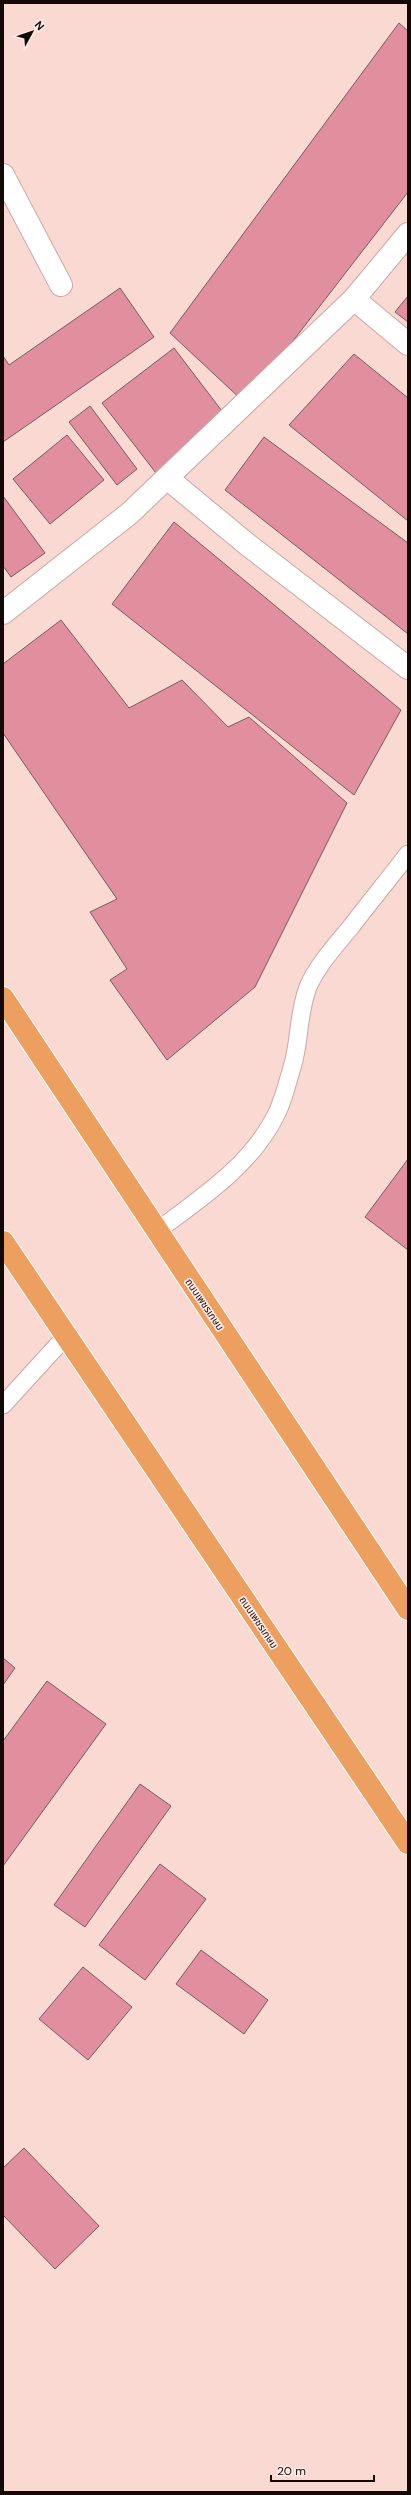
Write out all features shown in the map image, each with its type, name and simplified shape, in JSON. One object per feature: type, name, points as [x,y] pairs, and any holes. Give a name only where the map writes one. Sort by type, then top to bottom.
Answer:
[{"type":"highway","name":"ถนนเพชรเกษม","points":[[3,998],[408,1609]]},
{"type":"highway","name":"ถนนเพชรเกษม","points":[[3,1242],[408,1843]]},
{"type":"street","points":[[3,176],[61,285]]},
{"type":"street","points":[[3,613],[130,513],[354,298],[408,234]]},
{"type":"street","points":[[354,298],[408,344]]},
{"type":"street","points":[[167,478],[248,545],[408,668]]},
{"type":"lane","points":[[157,1231],[216,1187],[246,1158],[265,1133],[277,1113],[288,1082],[294,1059],[300,1009],[309,986],[338,942],[408,854]]},
{"type":"lane","points":[[3,1404],[66,1336]]},
{"type":"building","points":[[399,23],[408,31],[408,192],[245,403],[170,333]]},
{"type":"building","points":[[120,288],[154,337],[3,442],[3,356],[9,365]]},
{"type":"building","points":[[408,296],[408,322],[395,312]]},
{"type":"building","points":[[174,348],[228,419],[156,473],[102,403]]},
{"type":"building","points":[[354,354],[408,398],[408,521],[289,425]]},
{"type":"building","points":[[90,406],[137,469],[117,485],[69,422]]},
{"type":"building","points":[[67,435],[104,480],[50,524],[13,479]]},
{"type":"building","points":[[264,437],[408,543],[408,634],[225,490]]},
{"type":"building","points":[[3,496],[45,553],[11,577],[3,566]]},
{"type":"building","points":[[174,522],[401,710],[354,795],[112,604]]},
{"type":"building","points":[[61,620],[129,708],[182,680],[228,727],[249,717],[347,803],[255,987],[167,1060],[110,980],[127,969],[90,912],[117,899],[3,733],[3,664]]},
{"type":"building","points":[[408,1159],[408,1250],[365,1217]]},
{"type":"building","points":[[3,1658],[15,1668],[3,1685]]},
{"type":"building","points":[[47,1681],[106,1724],[3,1866],[3,1741]]},
{"type":"building","points":[[140,1784],[171,1806],[85,1927],[54,1905]]},
{"type":"building","points":[[160,1864],[206,1899],[145,1980],[99,1945]]},
{"type":"building","points":[[201,1950],[268,2000],[244,2034],[176,1984]]},
{"type":"building","points":[[83,1967],[132,2007],[88,2060],[39,2019]]},
{"type":"building","points":[[24,2148],[99,2226],[55,2269],[3,2215],[3,2168]]}]
